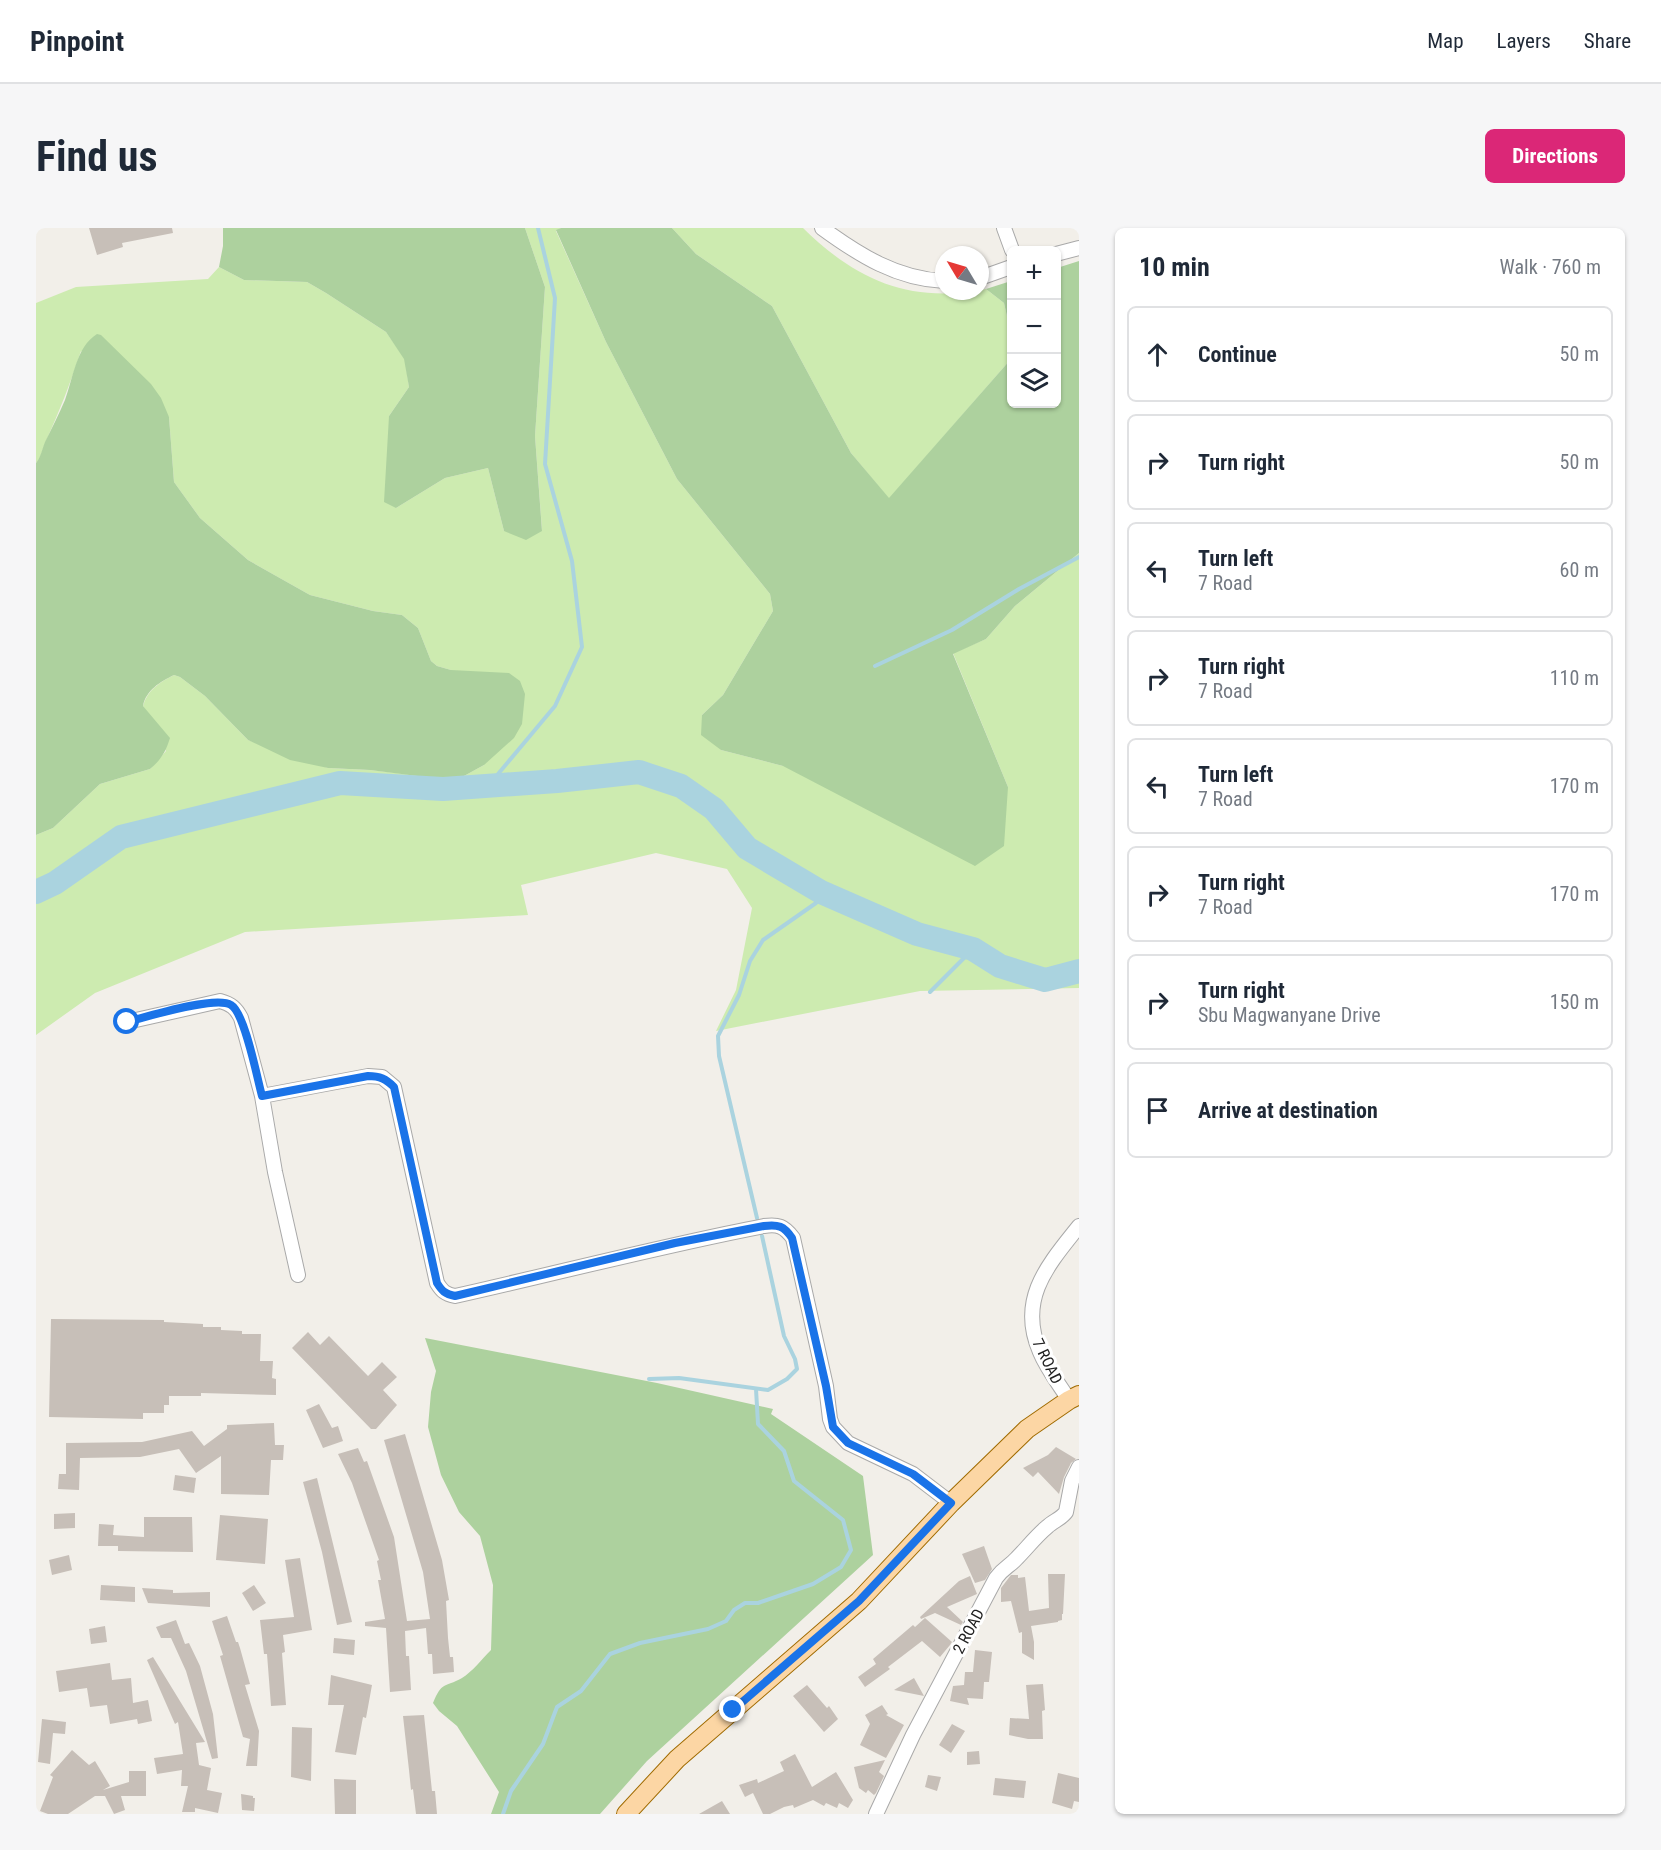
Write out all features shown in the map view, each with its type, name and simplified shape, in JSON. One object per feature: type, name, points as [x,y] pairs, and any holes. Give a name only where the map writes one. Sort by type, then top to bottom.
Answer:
[{"type":"main road","points":[[626,1814],[677,1759],[859,1601],[951,1503],[1027,1429],[1074,1398]]},
{"type":"street","points":[[822,228],[874,262],[897,272],[935,280]]},
{"type":"street","points":[[1004,228],[1011,246]]},
{"type":"street","points":[[1061,253],[1079,248]]},
{"type":"street","points":[[989,275],[1007,268]]},
{"type":"street","points":[[127,1022],[220,1001],[231,1004],[242,1018],[262,1096],[275,1172],[298,1275]]},
{"type":"street","points":[[262,1096],[368,1076],[382,1077],[394,1087],[437,1283],[442,1292],[455,1296],[675,1243],[776,1224],[782,1226],[792,1238],[826,1386],[833,1427],[848,1443],[913,1474],[951,1503]]},
{"type":"street","name":"7 ROAD","points":[[1074,1398],[1039,1350],[1032,1326],[1033,1303],[1045,1271],[1079,1226]]},
{"type":"street","name":"2 ROAD","points":[[876,1814],[922,1718],[996,1578],[1003,1567],[1016,1560],[1042,1531],[1064,1516],[1072,1481],[1079,1467]]},
{"type":"green space","points":[[223,228],[525,228],[545,287],[535,436],[542,531],[526,540],[504,531],[488,468],[445,478],[396,508],[384,502],[389,416],[409,387],[404,359],[386,332],[307,282],[244,280],[219,267],[223,246]]},
{"type":"green space","points":[[525,228],[561,228],[556,231],[606,342],[677,479],[770,594],[773,611],[723,695],[702,715],[721,750],[783,766],[1008,787],[953,653],[986,639],[1015,606],[1079,553],[1079,988],[920,991],[716,1031],[736,990],[752,908],[727,869],[656,853],[521,885],[528,915],[245,932],[95,993],[36,1035],[36,835],[53,828],[100,784],[150,769],[166,751],[143,706],[151,691],[164,681],[174,675],[180,677],[205,696],[248,740],[328,768],[441,778],[464,776],[484,765],[451,670],[437,666],[431,661],[418,628],[402,615],[373,611],[310,595],[248,560],[200,518],[174,482],[169,417],[81,351],[41,456],[36,463],[36,303],[76,287],[208,279],[219,267],[244,280],[307,282],[386,332],[405,359],[409,387],[389,416],[396,508],[445,478],[488,468],[504,531],[542,530],[535,436],[545,287]]},
{"type":"green space","points":[[561,228],[672,228],[696,254],[772,306],[851,453],[889,498],[1007,364],[1007,408],[1061,408],[1061,267],[1079,261],[1079,553],[1015,606],[986,639],[953,654],[1008,787],[1004,846],[975,866],[783,766],[721,750],[701,735],[702,715],[723,695],[773,611],[770,594],[677,479],[606,342],[556,230]]},
{"type":"green space","points":[[672,228],[803,228],[844,262],[865,275],[887,284],[909,290],[935,293],[935,300],[989,300],[989,291],[1004,303],[1007,316],[1007,364],[889,499],[851,453],[772,306],[696,254]]},
{"type":"green space","points":[[1007,282],[1007,316],[1004,303],[989,291],[989,288]]},
{"type":"green space","points":[[97,334],[101,335],[151,384],[161,398],[169,417],[174,482],[200,518],[248,560],[310,595],[373,611],[402,615],[418,628],[431,661],[437,666],[451,670],[509,673],[520,681],[525,694],[522,724],[514,738],[484,765],[464,776],[441,779],[370,770],[328,768],[290,760],[248,740],[205,696],[174,675],[150,691],[143,706],[170,738],[157,762],[150,769],[100,784],[53,828],[36,835],[36,463],[65,400],[80,355],[84,347]]},
{"type":"green space","points":[[425,1338],[657,1383],[773,1409],[771,1414],[863,1476],[873,1555],[647,1761],[600,1814],[491,1814],[499,1792],[457,1726],[433,1703],[441,1688],[466,1675],[491,1650],[493,1585],[480,1536],[459,1512],[441,1475],[428,1427],[431,1392],[436,1371]]},
{"type":"building","points":[[89,228],[172,228],[173,233],[122,243],[123,247],[97,255]]},
{"type":"building","points":[[51,1319],[164,1320],[164,1322],[203,1324],[203,1327],[221,1327],[221,1330],[242,1331],[242,1334],[261,1334],[260,1361],[273,1361],[272,1378],[276,1379],[276,1395],[201,1393],[201,1396],[169,1396],[169,1405],[164,1405],[164,1413],[143,1413],[143,1419],[49,1417]]},
{"type":"building","points":[[308,1332],[320,1345],[329,1336],[368,1376],[382,1362],[397,1377],[383,1390],[397,1405],[376,1429],[371,1429],[292,1348]]},
{"type":"building","points":[[319,1404],[332,1428],[338,1426],[343,1441],[323,1448],[306,1410]]},
{"type":"building","points":[[274,1423],[275,1445],[284,1445],[283,1460],[271,1460],[269,1495],[221,1494],[221,1456],[196,1473],[179,1449],[140,1457],[80,1458],[79,1490],[58,1489],[59,1474],[66,1474],[66,1443],[142,1442],[192,1431],[204,1446],[227,1429],[227,1425]]},
{"type":"building","points":[[405,1434],[442,1560],[449,1600],[446,1601],[448,1638],[454,1672],[433,1674],[432,1654],[428,1654],[426,1628],[405,1631],[411,1690],[390,1692],[386,1628],[365,1626],[365,1622],[385,1619],[378,1580],[381,1580],[377,1561],[379,1560],[352,1483],[338,1454],[358,1448],[364,1462],[367,1461],[394,1537],[407,1621],[430,1619],[423,1572],[384,1440]]},
{"type":"building","points":[[1056,1447],[1076,1459],[1071,1463],[1064,1477],[1059,1494],[1038,1472],[1033,1477],[1023,1468],[1048,1455]]},
{"type":"building","points":[[175,1475],[196,1478],[194,1493],[173,1490]]},
{"type":"building","points":[[317,1478],[352,1622],[337,1625],[322,1552],[303,1482]]},
{"type":"building","points":[[75,1513],[75,1528],[54,1529],[54,1514]]},
{"type":"building","points":[[220,1515],[268,1519],[265,1564],[216,1560]]},
{"type":"building","points":[[144,1517],[192,1517],[193,1552],[118,1551],[118,1546],[98,1546],[99,1524],[114,1525],[113,1535],[144,1537]]},
{"type":"building","points":[[984,1546],[992,1569],[985,1580],[975,1583],[962,1554]]},
{"type":"building","points":[[69,1555],[72,1570],[52,1575],[49,1560]]},
{"type":"building","points":[[300,1558],[312,1630],[283,1635],[286,1705],[271,1706],[267,1654],[264,1654],[260,1620],[294,1617],[285,1560]]},
{"type":"building","points":[[1048,1574],[1065,1574],[1063,1614],[1062,1620],[1058,1622],[1031,1626],[1034,1660],[1022,1653],[1022,1632],[1019,1633],[1011,1601],[1001,1602],[1001,1588],[1011,1575],[1018,1575],[1018,1578],[1025,1577],[1029,1611],[1049,1608]]},
{"type":"building","points":[[970,1576],[977,1594],[947,1607],[963,1622],[961,1625],[935,1613],[921,1619],[920,1617],[959,1581]]},
{"type":"building","points":[[101,1585],[135,1587],[135,1602],[100,1600]]},
{"type":"building","points":[[254,1585],[266,1603],[253,1611],[242,1593]]},
{"type":"building","points":[[142,1588],[173,1590],[173,1593],[210,1592],[210,1607],[148,1603]]},
{"type":"building","points":[[227,1616],[236,1642],[238,1642],[250,1684],[245,1685],[259,1731],[257,1766],[246,1766],[250,1739],[243,1737],[220,1656],[223,1655],[212,1621]]},
{"type":"building","points":[[925,1618],[952,1642],[940,1657],[922,1641],[865,1687],[858,1677],[876,1664],[873,1659],[913,1625],[915,1627]]},
{"type":"building","points":[[176,1620],[185,1644],[189,1643],[200,1666],[213,1714],[218,1758],[212,1759],[186,1671],[171,1638],[161,1638],[156,1627]]},
{"type":"building","points":[[105,1626],[107,1642],[91,1644],[89,1629]]},
{"type":"building","points":[[334,1638],[355,1640],[354,1655],[333,1653]]},
{"type":"building","points":[[975,1650],[992,1652],[989,1682],[984,1682],[983,1699],[967,1698],[969,1705],[950,1701],[953,1686],[964,1685],[965,1672],[973,1672]]},
{"type":"building","points":[[153,1657],[205,1742],[196,1743],[199,1765],[211,1768],[207,1790],[222,1793],[218,1813],[195,1808],[195,1812],[182,1812],[188,1786],[181,1786],[182,1770],[157,1774],[154,1758],[183,1754],[178,1722],[175,1724],[147,1660]]},
{"type":"building","points":[[110,1663],[112,1680],[131,1678],[133,1703],[148,1700],[152,1721],[138,1724],[137,1719],[110,1724],[107,1705],[90,1707],[87,1688],[59,1692],[56,1671]]},
{"type":"building","points":[[331,1675],[372,1685],[356,1755],[335,1752],[344,1705],[328,1705]]},
{"type":"building","points":[[914,1678],[924,1696],[894,1690]]},
{"type":"building","points":[[1043,1684],[1045,1710],[1042,1711],[1043,1739],[1009,1735],[1010,1718],[1029,1719],[1026,1685]]},
{"type":"building","points":[[807,1685],[827,1708],[829,1706],[838,1719],[824,1732],[793,1696]]},
{"type":"building","points":[[882,1705],[888,1714],[886,1715],[904,1725],[886,1758],[860,1745],[870,1724],[865,1715]]},
{"type":"building","points":[[424,1715],[432,1791],[435,1791],[437,1814],[416,1814],[413,1789],[411,1790],[403,1716]]},
{"type":"building","points":[[42,1719],[66,1722],[65,1734],[53,1733],[50,1764],[38,1762]]},
{"type":"building","points":[[952,1724],[965,1731],[951,1753],[939,1745]]},
{"type":"building","points":[[292,1727],[312,1728],[311,1781],[291,1777]]},
{"type":"building","points":[[72,1750],[89,1765],[95,1761],[110,1786],[103,1790],[129,1782],[129,1771],[146,1771],[146,1796],[121,1796],[125,1810],[114,1814],[105,1796],[95,1796],[68,1814],[48,1814],[40,1811],[53,1777],[50,1775]]},
{"type":"building","points":[[979,1751],[980,1764],[967,1765],[967,1752]]},
{"type":"building","points":[[795,1754],[812,1787],[836,1772],[853,1800],[848,1808],[839,1803],[837,1808],[826,1803],[824,1806],[813,1800],[794,1808],[793,1805],[770,1814],[763,1814],[753,1793],[745,1797],[739,1785],[757,1779],[758,1783],[784,1771],[780,1762]]},
{"type":"building","points":[[885,1760],[879,1772],[884,1776],[876,1793],[874,1795],[868,1790],[866,1793],[859,1788],[854,1767]]},
{"type":"building","points":[[1058,1773],[1079,1778],[1079,1802],[1074,1801],[1072,1809],[1052,1803]]},
{"type":"building","points":[[928,1775],[941,1777],[937,1791],[925,1787]]},
{"type":"building","points":[[995,1778],[1026,1781],[1024,1798],[993,1795]]},
{"type":"building","points":[[334,1779],[356,1780],[356,1814],[335,1814]]},
{"type":"building","points":[[241,1794],[255,1798],[254,1811],[242,1810]]},
{"type":"building","points":[[722,1801],[730,1814],[699,1814]]},
{"type":"waterway","points":[[488,786],[555,706],[582,647],[572,561],[545,464],[555,298],[538,228]]},
{"type":"waterway","points":[[875,666],[952,630],[1019,589],[1079,557]]},
{"type":"waterway","points":[[36,892],[55,883],[121,837],[340,783],[443,789],[557,781],[639,772],[681,786],[714,809],[747,848],[821,892],[917,934],[973,949],[1000,966],[1045,980],[1079,971]]},
{"type":"waterway","points":[[757,1218],[719,1056],[718,1036],[739,995],[750,961],[763,940],[816,903],[821,892]]},
{"type":"waterway","points":[[930,992],[973,949]]},
{"type":"waterway","points":[[649,1379],[679,1378],[768,1390],[787,1379],[797,1369],[795,1359],[784,1336],[762,1236]]},
{"type":"waterway","points":[[503,1814],[511,1791],[543,1744],[557,1707],[581,1691],[610,1654],[640,1643],[708,1629],[726,1621],[734,1610],[745,1603],[758,1603],[813,1584],[841,1567],[851,1550],[843,1520],[794,1481],[784,1451],[758,1424],[756,1389]]},
{"type":"route","points":[[127,1022],[220,1001],[231,1004],[242,1018],[262,1096],[368,1076],[382,1077],[388,1081],[394,1087],[437,1283],[442,1292],[448,1294],[455,1296],[675,1243],[764,1226],[776,1224],[787,1230],[792,1238],[826,1386],[833,1427],[848,1443],[913,1474],[951,1503],[859,1601],[733,1710]]}]
